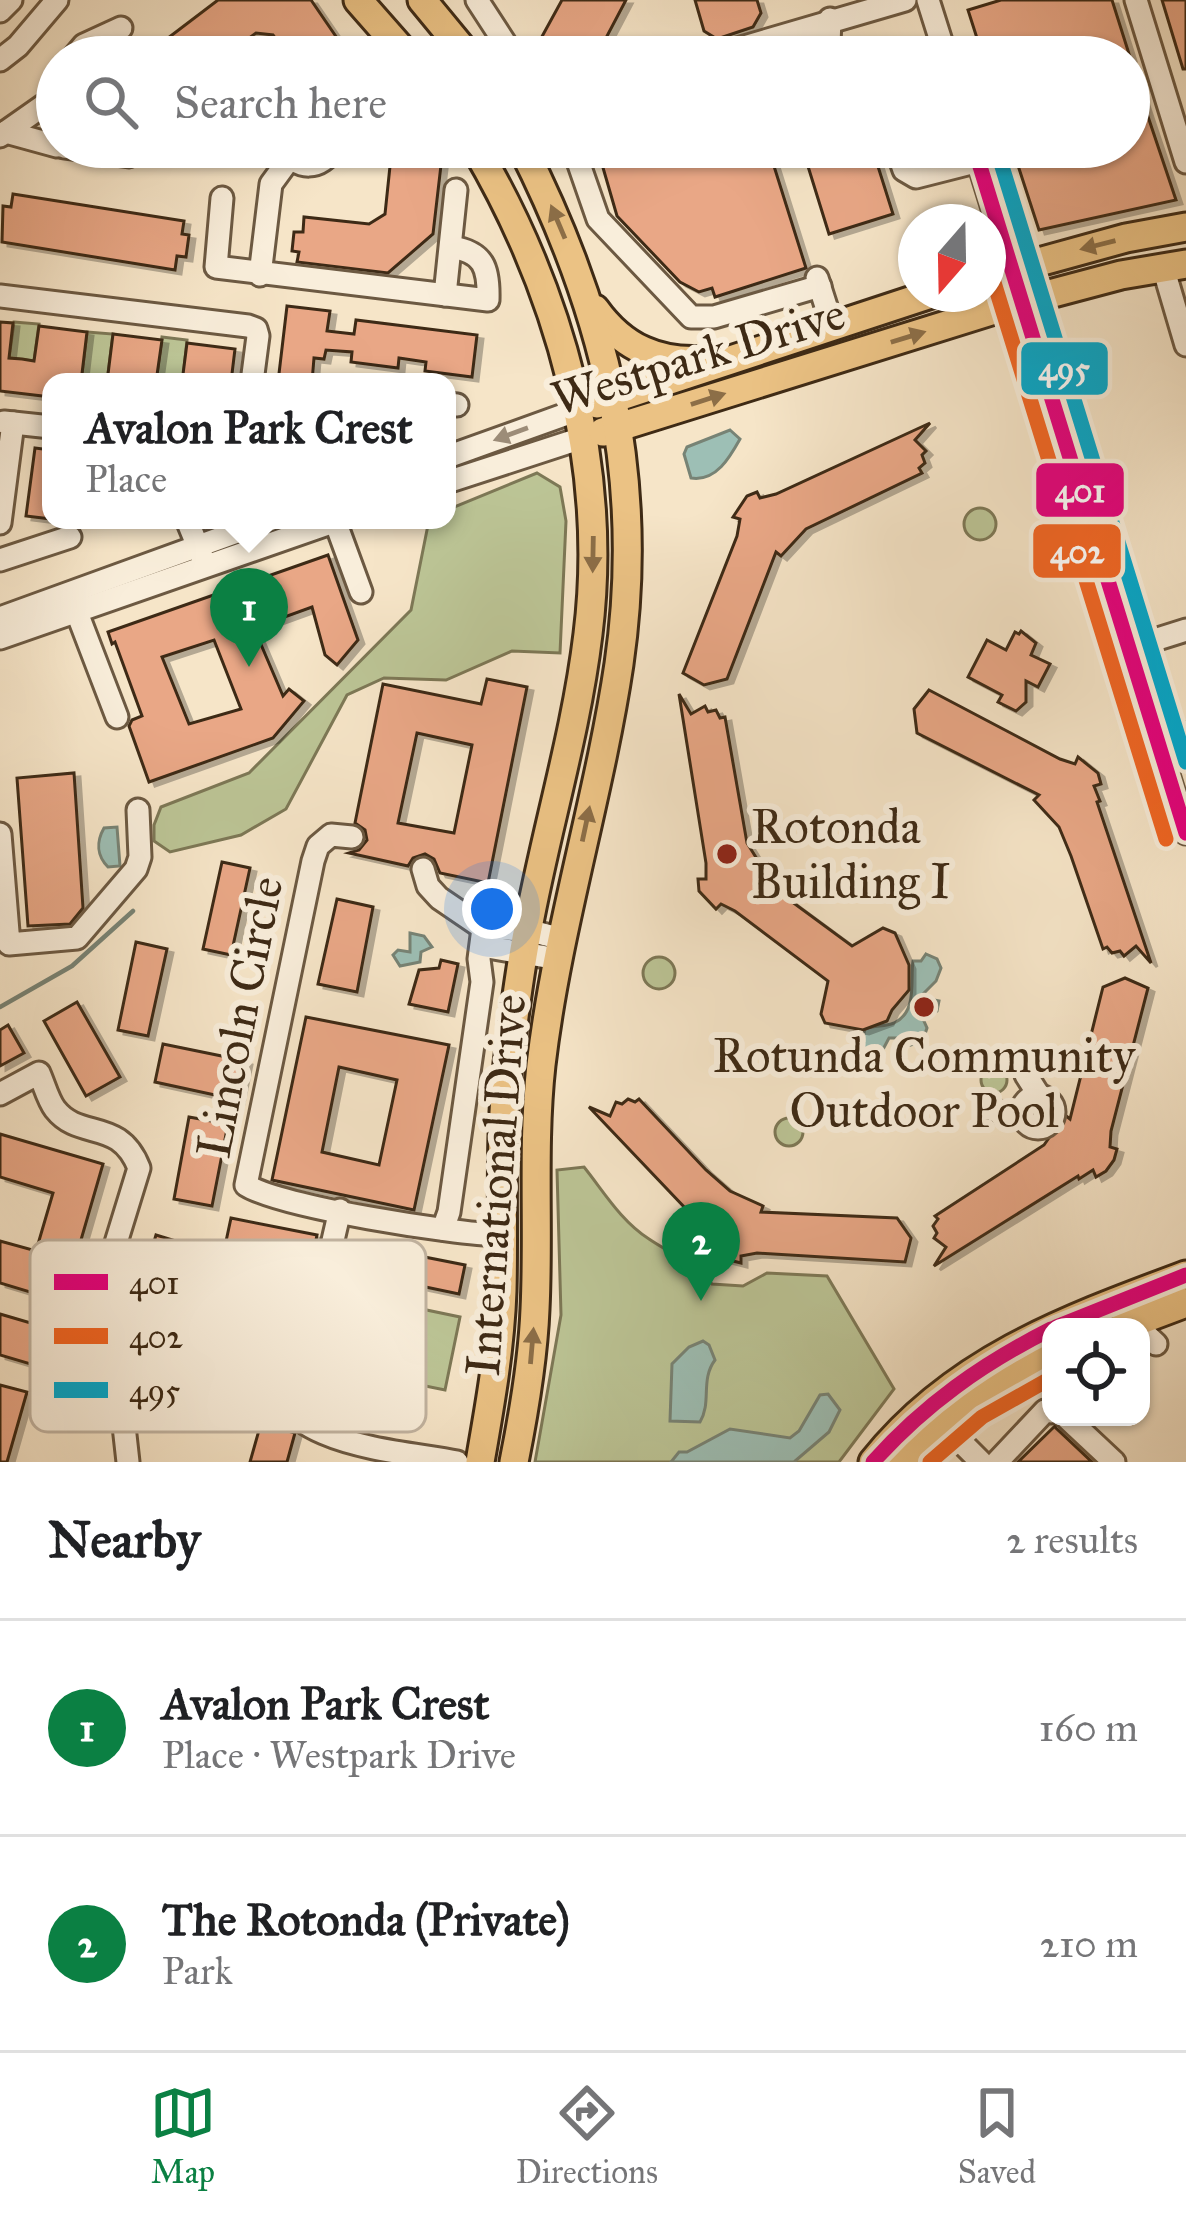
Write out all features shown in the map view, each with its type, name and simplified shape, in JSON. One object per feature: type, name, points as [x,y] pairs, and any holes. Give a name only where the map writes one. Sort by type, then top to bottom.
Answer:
[{"type":"main road","points":[[358,0],[390,36]]},
{"type":"main road","points":[[422,2],[444,36]]},
{"type":"main road","name":"International Drive","points":[[480,1462],[498,1349],[504,1100],[526,942],[589,633],[593,519],[579,424],[549,303],[505,197],[488,168]]},
{"type":"main road","name":"International Drive","points":[[514,1462],[530,1365],[540,1072],[622,640],[628,517],[614,399],[589,300],[532,168]]},
{"type":"main road","points":[[1006,271],[1126,238],[1186,227]]},
{"type":"main road","name":"Westpark Drive","points":[[579,424],[619,427],[1022,302],[1174,265]]},
{"type":"main road","points":[[589,300],[616,333],[654,357],[689,362],[734,358]]},
{"type":"main road","name":"Westpark Drive","points":[[579,424],[614,399],[898,305]]},
{"type":"main road","points":[[873,1462],[916,1412],[996,1355],[1047,1328],[1186,1275]]},
{"type":"main road","points":[[1150,1323],[1186,1303]]},
{"type":"main road","points":[[902,1462],[940,1422],[992,1383],[1042,1359]]},
{"type":"street","points":[[0,10],[10,0]]},
{"type":"street","points":[[0,59],[18,46],[57,0]]},
{"type":"street","points":[[477,0],[500,36]]},
{"type":"street","points":[[776,36],[905,0]]},
{"type":"street","points":[[928,0],[939,36]]},
{"type":"street","points":[[1136,0],[1147,36]]},
{"type":"street","points":[[829,36],[830,19]]},
{"type":"street","points":[[104,36],[121,28]]},
{"type":"street","points":[[1150,45],[1186,161]]},
{"type":"street","points":[[3,134],[36,111]]},
{"type":"street","points":[[3,134],[36,141]]},
{"type":"street","points":[[260,275],[271,184],[279,168]]},
{"type":"street","points":[[580,168],[598,219],[691,317],[714,317],[818,282],[832,325]]},
{"type":"street","points":[[903,168],[916,178],[941,168]]},
{"type":"street","points":[[979,168],[986,204]]},
{"type":"street","points":[[445,295],[457,190]]},
{"type":"street","points":[[222,199],[216,267],[488,300],[487,268],[479,256],[451,247]]},
{"type":"street","points":[[1174,265],[1186,345]]},
{"type":"street","points":[[1006,281],[1022,302],[1159,746],[1181,797],[1186,833]]},
{"type":"street","points":[[0,296],[248,326],[256,329],[258,337],[253,373]]},
{"type":"street","points":[[0,523],[6,422],[42,427]]},
{"type":"street","name":"Westpark Drive","points":[[456,455],[579,424]]},
{"type":"street","name":"Westpark Drive","points":[[456,478],[579,424]]},
{"type":"street","points":[[191,529],[202,556]]},
{"type":"street","points":[[0,638],[202,556],[253,529]]},
{"type":"street","points":[[0,618],[303,529]]},
{"type":"street","points":[[340,529],[361,592]]},
{"type":"street","points":[[0,559],[70,537]]},
{"type":"street","points":[[76,610],[117,717]]},
{"type":"street","points":[[1129,649],[1186,630]]},
{"type":"street","points":[[1159,746],[1186,734]]},
{"type":"street","points":[[0,834],[9,944],[76,938],[136,869],[138,809]]},
{"type":"street","name":"Lincoln Circle","points":[[352,837],[332,836],[318,846],[313,861],[246,1185],[260,1194],[340,1210],[500,1234]]},
{"type":"street","points":[[424,869],[428,886],[482,937],[560,949]]},
{"type":"street","points":[[443,1229],[482,982],[482,937]]},
{"type":"street","points":[[0,1094],[39,1073],[55,1109],[74,1123],[112,1135],[131,1147],[139,1168],[117,1240]]},
{"type":"street","points":[[992,1110],[1037,1128],[1051,1122],[1053,1108],[1026,1075]]},
{"type":"street","points":[[333,1240],[340,1210]]},
{"type":"street","points":[[997,1462],[1042,1414]]},
{"type":"street","points":[[940,1422],[982,1462]]},
{"type":"street","points":[[1076,1426],[1114,1462]]},
{"type":"street","points":[[125,1432],[128,1462]]},
{"type":"street","points":[[317,1432],[458,1462]]},
{"type":"green space","points":[[14,322],[39,324],[34,361],[9,358]]},
{"type":"green space","points":[[87,332],[113,334],[108,373],[82,373]]},
{"type":"green space","points":[[162,337],[187,340],[184,373],[157,373]]},
{"type":"green space","points":[[537,473],[560,487],[566,521],[560,653],[512,651],[446,680],[384,678],[347,695],[286,809],[241,835],[170,852],[154,841],[161,807],[249,773],[411,610],[427,529],[456,529],[456,506]]},
{"type":"green space","points":[[980,508],[992,512],[996,524],[992,536],[980,540],[968,536],[964,524],[968,512]]},
{"type":"green space","points":[[659,957],[670,962],[675,973],[670,984],[659,989],[648,984],[643,973],[648,962]]},
{"type":"green space","points":[[994,1067],[1007,1080],[994,1093],[981,1080]]},
{"type":"green space","points":[[789,1118],[799,1122],[803,1132],[799,1142],[789,1146],[779,1142],[775,1132],[779,1122]]},
{"type":"green space","points":[[584,1167],[630,1224],[712,1284],[743,1286],[767,1273],[827,1276],[894,1389],[839,1462],[535,1462],[561,1315],[557,1170]]},
{"type":"green space","points":[[426,1310],[460,1317],[445,1390],[426,1386]]},
{"type":"water","points":[[730,430],[740,439],[727,460],[708,476],[691,478],[684,454],[687,447]]},
{"type":"water","points":[[117,827],[120,866],[108,867],[100,854],[100,838],[104,828]]},
{"type":"water","points":[[410,933],[424,936],[432,947],[421,952],[420,962],[400,966],[393,955],[398,950],[410,952]]},
{"type":"water","name":"Rotunda Community Outdoor Pool","points":[[926,954],[937,959],[941,968],[924,993],[939,1001],[937,1011],[923,1019],[927,1028],[923,1037],[899,1046],[896,1038],[889,1038],[880,1055],[859,1056],[855,1041],[865,1029],[894,1023],[907,1011],[913,961],[921,961]]},
{"type":"water","points":[[703,1341],[715,1360],[700,1422],[670,1421],[672,1364]]},
{"type":"water","points":[[828,1394],[840,1410],[829,1432],[794,1462],[671,1462],[679,1452],[730,1429],[790,1438],[820,1395]]},
{"type":"building","points":[[218,0],[311,0],[336,36],[256,33],[171,36]]},
{"type":"building","points":[[562,0],[626,0],[607,36],[542,36]]},
{"type":"building","points":[[695,0],[757,0],[761,13],[753,27],[726,36],[704,31]]},
{"type":"building","points":[[1001,0],[1112,0],[1123,36],[976,36],[968,10]]},
{"type":"building","points":[[1162,0],[1186,0],[1186,69],[1183,69]]},
{"type":"building","points":[[1150,123],[1176,200],[1039,230],[1019,168],[1150,168]]},
{"type":"building","points":[[390,168],[441,168],[433,234],[388,273],[297,262],[299,252],[292,251],[294,232],[303,232],[304,217],[369,224],[385,214]]},
{"type":"building","points":[[603,168],[775,168],[806,268],[715,297],[712,288],[699,292],[680,282],[617,216]]},
{"type":"building","points":[[809,168],[879,168],[893,214],[829,234]]},
{"type":"building","points":[[13,194],[184,221],[182,234],[189,235],[186,257],[177,256],[175,270],[2,242],[3,206],[11,207]]},
{"type":"building","points":[[287,306],[330,311],[327,331],[354,334],[356,320],[477,335],[472,377],[425,371],[426,362],[399,358],[398,368],[351,362],[352,352],[326,350],[324,359],[314,358],[313,373],[279,373]]},
{"type":"building","points":[[0,322],[13,323],[9,358],[34,361],[39,326],[87,332],[82,373],[42,373],[42,396],[0,391]]},
{"type":"building","points":[[113,334],[162,340],[157,373],[108,373]]},
{"type":"building","points":[[187,343],[235,349],[232,373],[183,373]]},
{"type":"building","points":[[930,423],[915,440],[926,451],[922,455],[925,463],[919,468],[922,473],[806,529],[781,556],[776,552],[727,679],[704,685],[683,673],[737,536],[740,519],[733,517],[747,496],[776,494]]},
{"type":"building","points":[[35,448],[42,449],[42,518],[26,516]]},
{"type":"building","points":[[328,555],[358,640],[337,665],[325,655],[312,607],[254,628],[283,696],[289,689],[304,701],[273,738],[149,782],[129,726],[142,716],[108,632]],"holes":[[[214,640],[241,709],[189,724],[162,657]]]},
{"type":"building","points":[[1021,631],[1036,643],[1031,655],[1050,664],[1038,687],[1026,681],[1026,702],[1016,711],[998,702],[1002,695],[968,677],[987,640],[1006,650],[1015,632]]},
{"type":"building","points":[[487,679],[527,687],[488,883],[440,873],[434,859],[425,854],[413,858],[408,866],[349,853],[367,840],[365,830],[355,823],[383,684],[481,704]],"holes":[[[417,733],[472,745],[454,833],[398,823]]]},
{"type":"building","points":[[929,690],[1060,759],[1075,764],[1078,757],[1098,773],[1097,802],[1151,963],[1136,946],[1124,956],[1103,949],[1059,827],[1034,800],[1039,795],[917,733],[914,709]]},
{"type":"building","name":"Rotonda Building I","points":[[679,694],[691,714],[705,706],[708,712],[716,710],[720,718],[725,717],[747,843],[767,875],[761,879],[852,946],[883,928],[895,933],[909,965],[909,990],[887,1021],[863,1030],[825,1023],[821,1014],[828,981],[735,911],[721,904],[716,909],[699,891],[698,879],[706,879],[706,863]]},
{"type":"building","points":[[74,773],[83,908],[70,924],[28,926],[17,778]]},
{"type":"building","points":[[222,862],[250,868],[231,955],[203,949]]},
{"type":"building","points":[[337,899],[373,907],[357,992],[318,984]]},
{"type":"building","points":[[136,942],[167,949],[148,1036],[118,1030]]},
{"type":"building","points":[[441,960],[458,964],[448,1012],[409,1004],[419,970],[439,968]]},
{"type":"building","points":[[1125,978],[1148,988],[1111,1131],[1110,1147],[1117,1149],[1114,1160],[1096,1177],[1093,1170],[1078,1176],[934,1266],[946,1247],[934,1238],[935,1216],[1044,1145],[1065,1115],[1070,1119],[1103,987]]},
{"type":"building","points":[[77,1002],[120,1077],[86,1096],[44,1021]]},
{"type":"building","points":[[306,1017],[449,1045],[414,1210],[272,1180]],"holes":[[[339,1067],[397,1080],[379,1165],[322,1152]]]},
{"type":"building","points":[[8,1025],[24,1053],[0,1066],[0,1030]]},
{"type":"building","points":[[163,1044],[246,1061],[238,1100],[155,1082]]},
{"type":"building","points":[[639,1099],[706,1170],[730,1191],[763,1206],[761,1212],[897,1218],[911,1238],[905,1262],[757,1253],[741,1256],[741,1263],[717,1257],[709,1248],[715,1244],[706,1230],[589,1107],[610,1116],[616,1102]]},
{"type":"building","points":[[189,1117],[228,1124],[212,1206],[174,1199]]},
{"type":"building","points":[[0,1134],[103,1164],[81,1240],[39,1240],[53,1193],[0,1177]]},
{"type":"building","points":[[231,1218],[317,1235],[316,1240],[226,1240]]},
{"type":"building","points":[[0,1241],[30,1249],[30,1292],[0,1283]]},
{"type":"building","points":[[426,1257],[465,1265],[459,1294],[426,1287]]},
{"type":"building","points":[[0,1314],[30,1323],[30,1364],[0,1355]]},
{"type":"building","points":[[0,1385],[27,1392],[7,1462],[0,1462]]},
{"type":"building","points":[[1055,1426],[1092,1462],[1018,1462]]},
{"type":"building","points":[[258,1432],[295,1433],[287,1462],[250,1462]]},
{"type":"waterway","points":[[0,1007],[72,966],[133,911]]},
{"type":"transit line","name":"401","points":[[980,168],[1186,833]]},
{"type":"transit line","name":"495","points":[[1002,168],[1186,762]]},
{"type":"transit line","name":"402","points":[[1003,312],[1166,839]]},
{"type":"transit line","name":"401","points":[[1078,1318],[1186,1275]]},
{"type":"transit line","name":"401","points":[[873,1462],[956,1387],[1042,1334]]},
{"type":"transit line","name":"402","points":[[930,1462],[982,1417],[1042,1383]]},
{"type":"place","name":"Avalon Park Crest","points":[[249,667]]},
{"type":"place","name":"Rotonda Building I","points":[[727,854]]},
{"type":"place","name":"Rotunda Community Outdoor Pool","points":[[924,1007]]},
{"type":"place","name":"The Rotonda (Private)","points":[[701,1301]]}]
